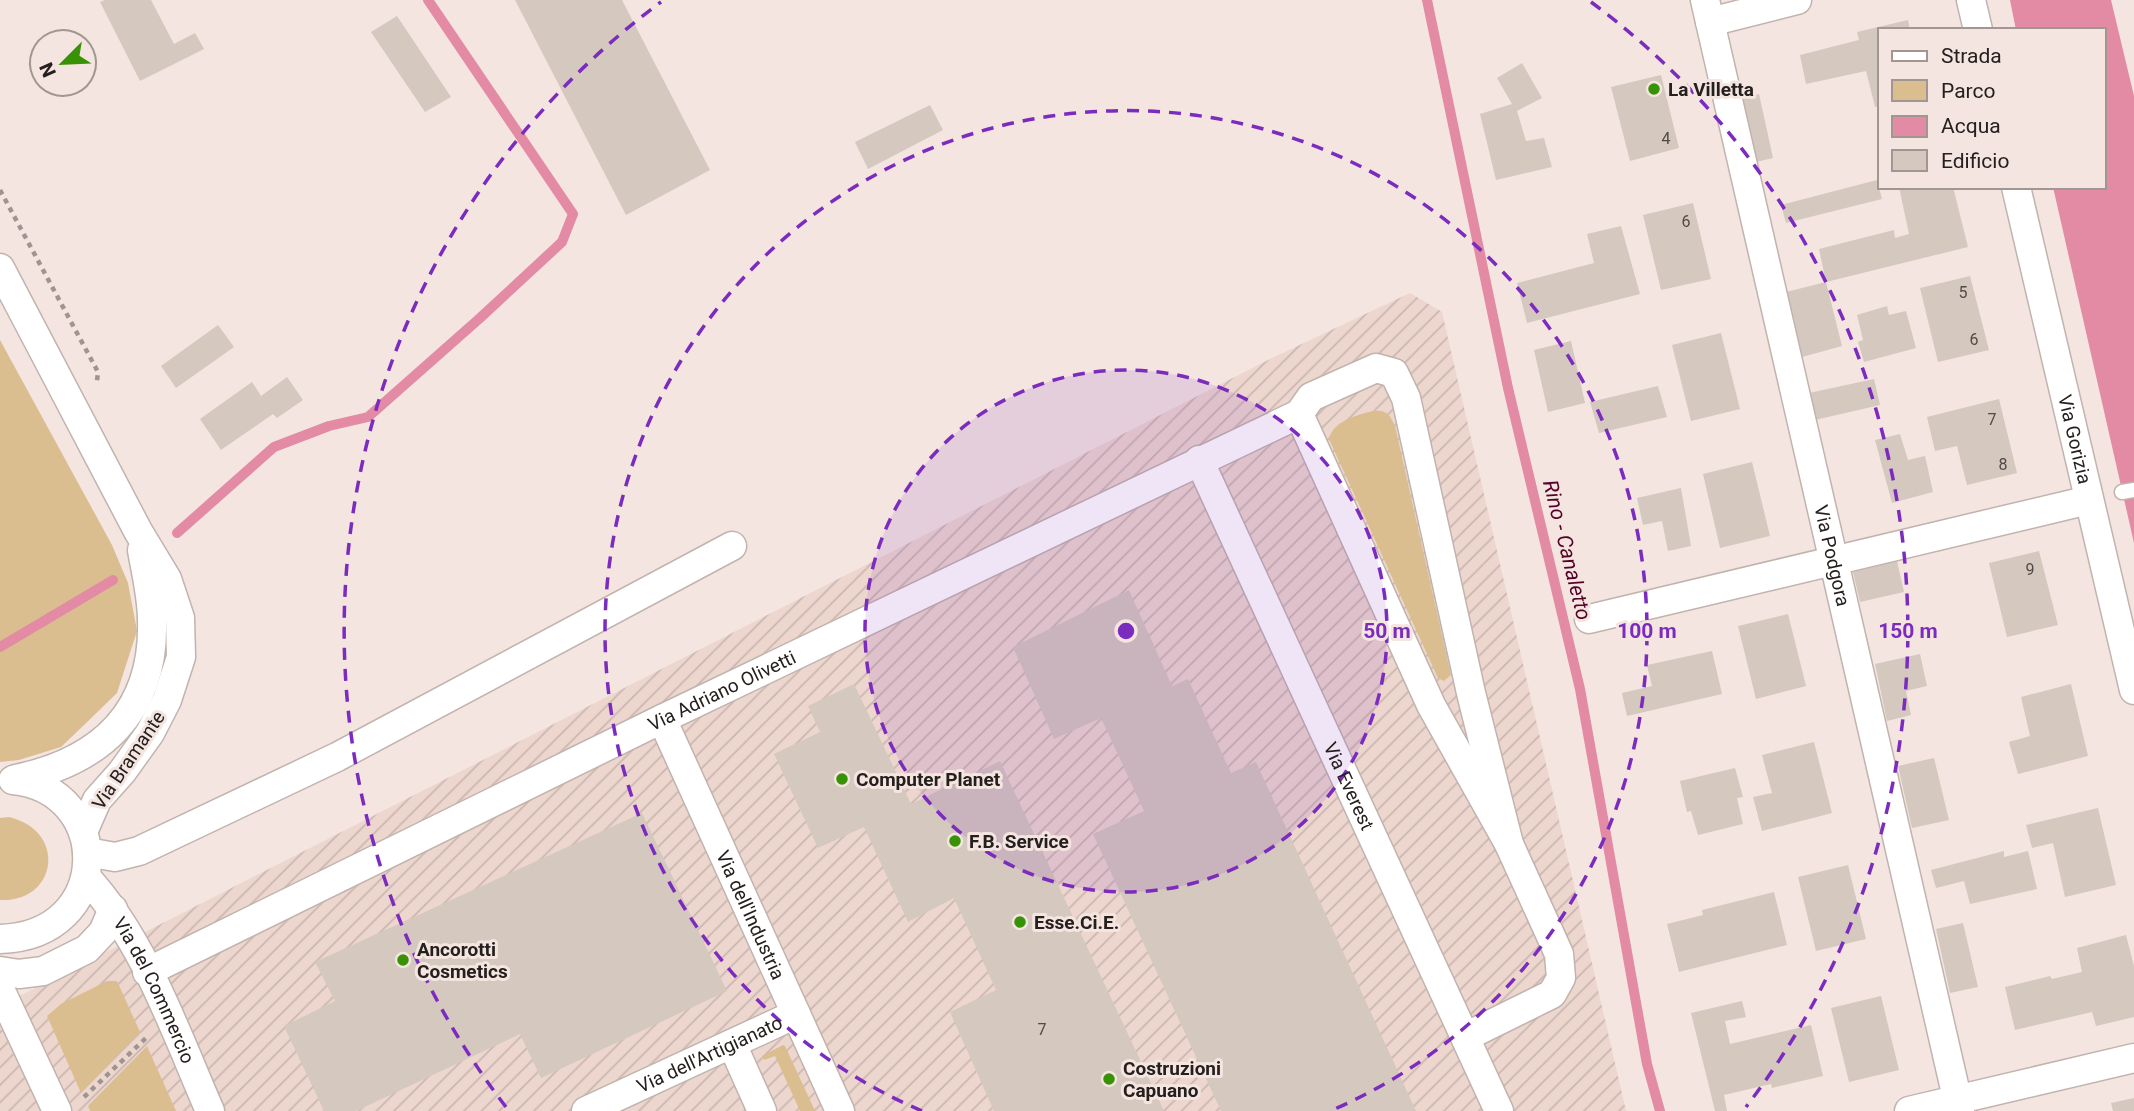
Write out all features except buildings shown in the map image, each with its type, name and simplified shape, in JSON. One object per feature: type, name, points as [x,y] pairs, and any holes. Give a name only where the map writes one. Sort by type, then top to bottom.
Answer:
[{"type":"street","points":[[1708,11],[1797,0]]},
{"type":"street","points":[[1971,0],[1978,28]]},
{"type":"street","name":"Via Podgora","points":[[1708,11],[1958,1105]]},
{"type":"street","name":"Via Gorizia","points":[[2016,189],[2134,690]]},
{"type":"street","name":"Via Bramante","points":[[0,268],[138,530],[167,579],[180,618],[181,657],[167,701],[150,733],[122,772],[97,800],[78,898],[64,916],[45,930],[23,937],[0,939]]},
{"type":"street","name":"Via Adriano Olivetti","points":[[147,972],[662,719],[1299,414],[1311,397],[1376,368],[1394,373],[1406,398],[1471,693],[1509,844]]},
{"type":"street","points":[[1299,414],[1431,705],[1509,844],[1559,954],[1561,978],[1552,994],[1465,1037]]},
{"type":"street","name":"Via Everest","points":[[1199,460],[1499,1111]]},
{"type":"street","points":[[1589,619],[2090,500]]},
{"type":"street","name":"Via Bramante","points":[[8,780],[43,774],[87,754],[107,738],[126,717],[141,690],[149,659],[153,621],[138,530]]},
{"type":"street","points":[[85,853],[127,856],[275,788],[733,546]]},
{"type":"street","points":[[1431,705],[1471,693]]},
{"type":"street","name":"Via dell'Industria","points":[[662,719],[840,1111]]},
{"type":"street","name":"Via Bramante","points":[[8,780],[37,785],[57,796],[72,812],[85,853]]},
{"type":"street","name":"Via del Commercio","points":[[85,853],[147,972],[210,1111]]},
{"type":"street","points":[[0,971],[19,974],[43,971],[87,948],[103,932],[113,909]]},
{"type":"street","points":[[0,989],[11,1040],[57,1111]]},
{"type":"street","name":"Via dell'Artigianato","points":[[586,1111],[796,1014]]},
{"type":"street","points":[[732,1044],[762,1111]]},
{"type":"street","points":[[1909,1111],[1958,1105],[2134,1058]]},
{"type":"path","points":[[57,1111],[81,1100],[145,1038],[172,1025]]},
{"type":"shaded area","points":[[1410,293],[1442,312],[1626,1111],[0,1111],[0,1006],[1272,358]]},
{"type":"green space","points":[[0,340],[112,545],[128,583],[137,631],[117,693],[82,727],[61,747],[19,760],[0,762]]},
{"type":"green space","points":[[1373,411],[1387,414],[1395,426],[1451,675],[1444,681],[1438,678],[1329,439],[1340,423]]},
{"type":"green space","points":[[9,817],[28,825],[40,836],[47,850],[48,865],[43,879],[34,890],[19,898],[0,900],[0,818]]},
{"type":"green space","points":[[107,981],[117,981],[140,1032],[81,1093],[47,1016],[61,1004]]},
{"type":"green space","points":[[783,1045],[815,1111],[800,1111],[775,1056],[764,1060],[762,1056]]},
{"type":"green space","points":[[147,1046],[176,1111],[90,1111],[88,1106]]},
{"type":"water","points":[[2010,0],[2111,0],[2134,96],[2134,543],[2053,189],[2106,189],[2106,28],[2016,28]]},
{"type":"waterway","points":[[177,533],[274,447],[329,426],[368,417],[562,242],[573,214],[428,0]]},
{"type":"waterway","name":"Rino - Canaletto","points":[[1427,0],[1508,388],[1580,689],[1647,1064],[1660,1111]]},
{"type":"waterway","points":[[0,647],[113,580]]},
{"type":"place","name":"La Villetta","points":[[1654,89]]},
{"type":"place","name":"Computer Planet","points":[[842,779]]},
{"type":"place","name":"F.B. Service","points":[[955,841]]},
{"type":"place","name":"Esse.Ci.E.","points":[[1020,922]]},
{"type":"place","name":"Ancorotti Cosmetics","points":[[403,960]]},
{"type":"place","name":"Costruzioni Capuano","points":[[1109,1079]]}]
